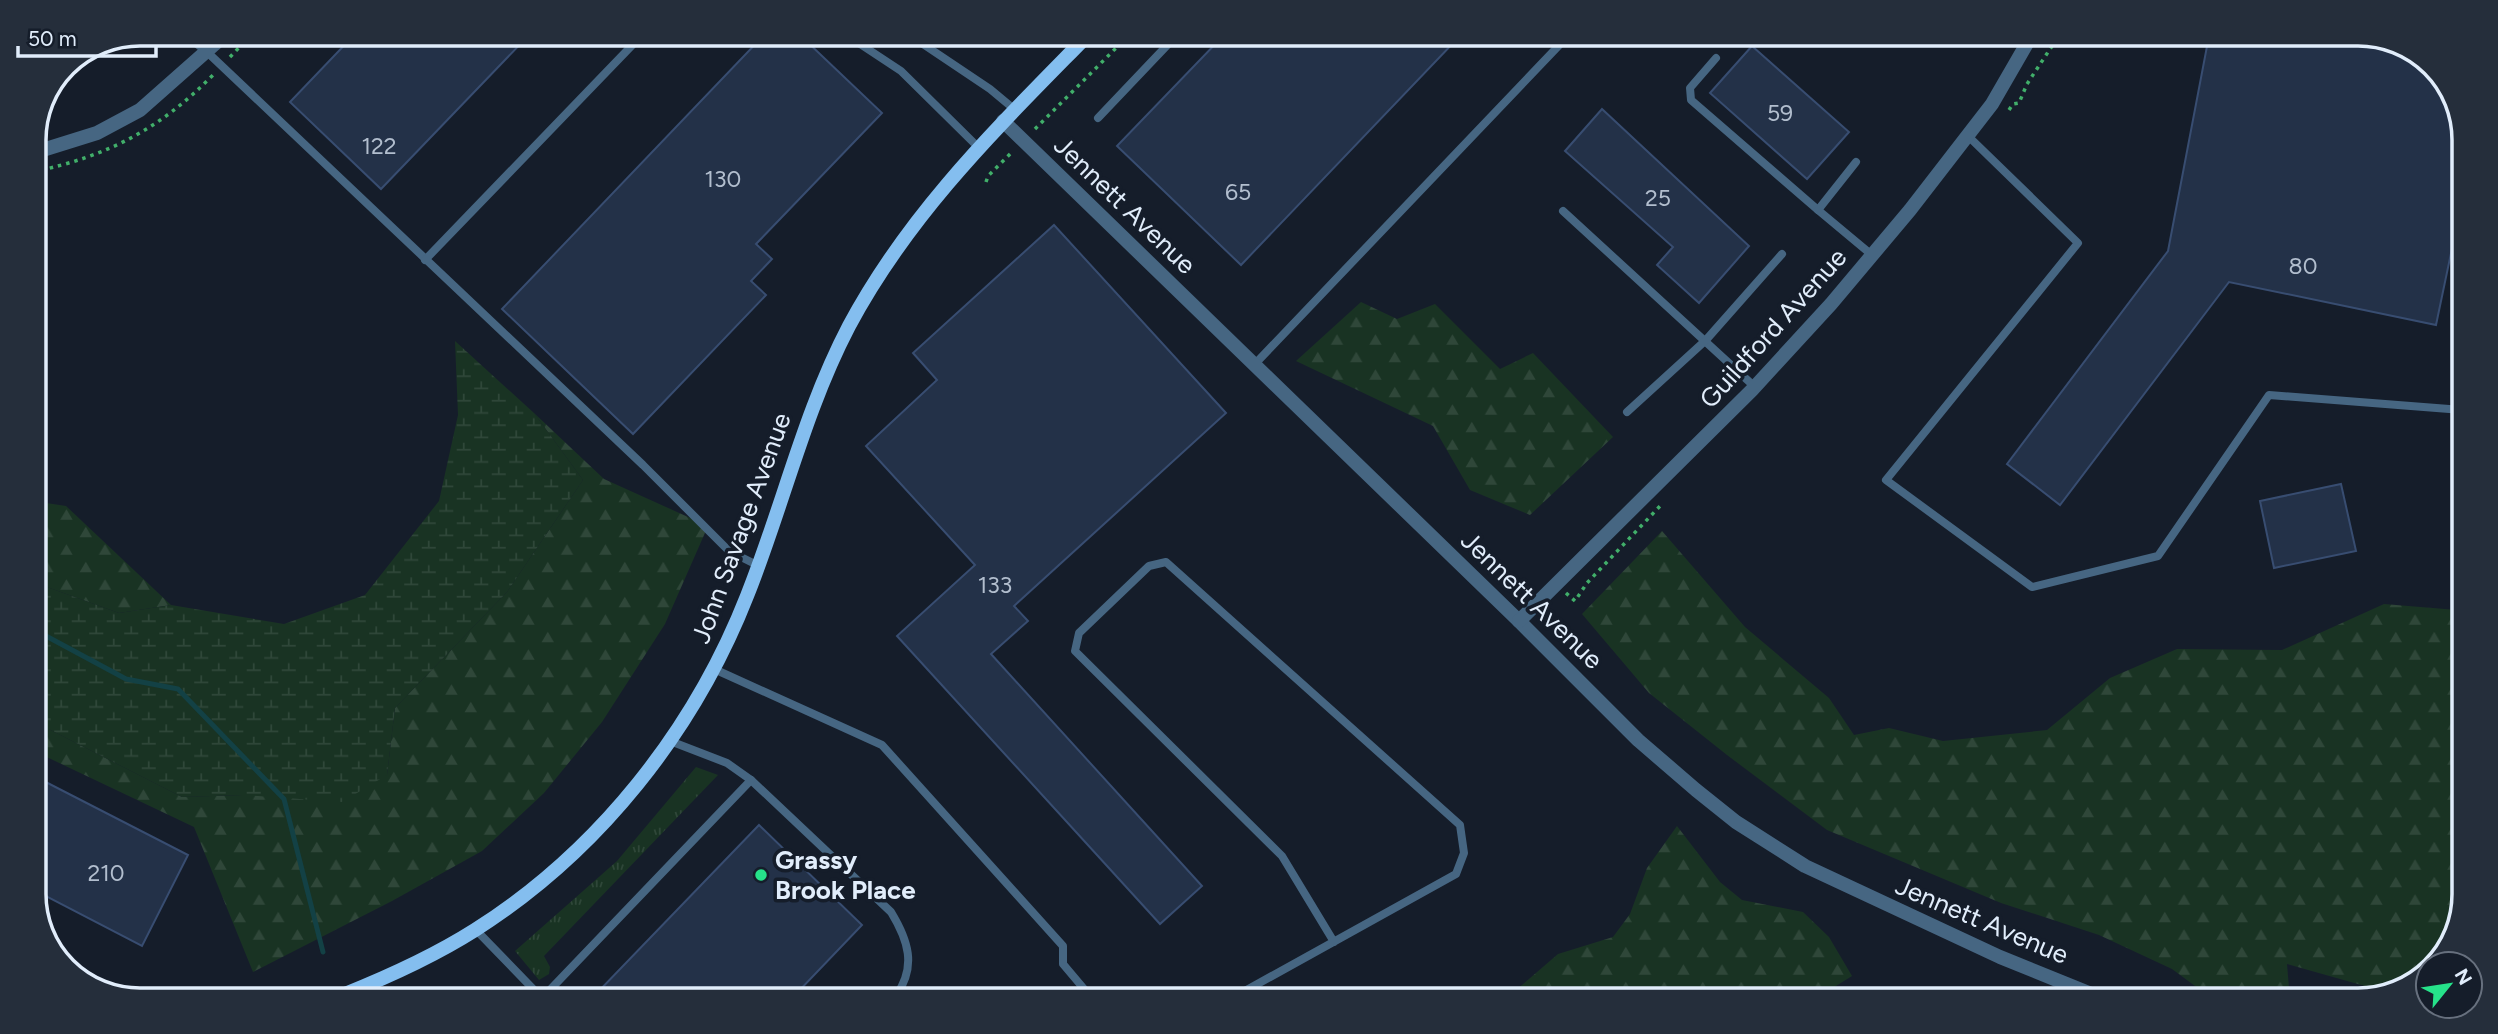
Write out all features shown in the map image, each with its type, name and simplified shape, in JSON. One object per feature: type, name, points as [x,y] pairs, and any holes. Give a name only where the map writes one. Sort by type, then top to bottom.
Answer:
[{"type":"main road","name":"John Savage Avenue","points":[[359,988],[405,968],[476,930],[536,885],[584,842],[629,794],[670,741],[714,669],[735,626],[759,566],[810,412],[846,332],[867,295],[943,187],[1014,109],[1077,46]]},
{"type":"street","points":[[46,149],[97,133],[140,110],[212,46]]},
{"type":"street","name":"Guildford Avenue","points":[[1519,621],[1755,387],[1872,255],[1992,104],[2026,46]]},
{"type":"street","name":"Jennett Avenue","points":[[1003,121],[1519,621],[1638,740],[1736,822],[1805,866],[1878,902],[2076,988]]},
{"type":"lane","points":[[200,46],[643,465],[729,551],[759,566]]},
{"type":"lane","points":[[425,260],[631,46]]},
{"type":"lane","points":[[863,46],[901,71],[978,147]]},
{"type":"lane","points":[[926,46],[1014,109]]},
{"type":"lane","points":[[1098,118],[1166,46]]},
{"type":"lane","points":[[1254,365],[1558,46]]},
{"type":"lane","points":[[1716,58],[1690,88],[1691,100],[1872,255]]},
{"type":"lane","points":[[1968,135],[2078,243],[1886,480],[2032,587],[2158,556],[2269,395],[2452,409]]},
{"type":"lane","points":[[1818,210],[1856,162]]},
{"type":"lane","points":[[1563,211],[1755,387]]},
{"type":"lane","points":[[1627,412],[1706,340],[1782,254]]},
{"type":"lane","points":[[1250,988],[1334,942],[1456,874],[1464,853],[1460,825],[1166,562],[1149,566],[1079,633],[1075,651],[1282,856],[1334,942]]},
{"type":"lane","points":[[714,669],[882,745],[1063,946],[1063,964],[1083,988]]},
{"type":"lane","points":[[670,741],[727,763],[751,780],[891,912],[905,936],[908,959],[906,983],[902,988]]},
{"type":"lane","points":[[552,988],[751,780]]},
{"type":"lane","points":[[476,930],[532,988]]},
{"type":"path","points":[[986,182],[988,176],[1118,46]]},
{"type":"green space","points":[[1361,302],[1397,319],[1435,304],[1500,369],[1533,353],[1613,437],[1530,515],[1470,490],[1433,426],[1296,361]]},
{"type":"green space","points":[[455,341],[534,413],[583,480],[507,592],[395,708],[387,775],[342,802],[243,795],[182,797],[46,728],[46,587],[119,613],[171,605],[284,624],[365,595],[439,501],[458,415]]},
{"type":"green space","points":[[534,413],[604,479],[708,526],[665,624],[602,722],[544,793],[482,851],[392,901],[253,972],[194,827],[46,757],[46,728],[182,797],[243,795],[387,775],[395,708],[507,592],[583,480]]},
{"type":"green space","points":[[46,503],[66,506],[171,605],[119,613],[46,587]]},
{"type":"green space","points":[[1662,531],[1745,627],[1829,698],[1854,735],[1889,728],[1943,741],[2047,730],[2110,678],[2177,649],[2282,650],[2384,604],[2452,610],[2451,913],[2437,947],[2434,950],[2414,950],[2414,970],[2389,983],[2371,988],[2287,964],[2289,988],[2198,988],[2172,969],[2099,935],[2001,903],[1827,830],[1649,693],[1582,614]]},
{"type":"green space","points":[[696,767],[718,775],[544,956],[550,967],[549,974],[539,980],[515,951],[617,861]]},
{"type":"green space","points":[[1677,826],[1720,882],[1742,900],[1803,912],[1829,937],[1852,976],[1833,988],[1518,988],[1558,954],[1613,937],[1630,914],[1647,868]]},
{"type":"building","points":[[344,46],[518,46],[381,189],[290,102]]},
{"type":"building","points":[[753,46],[812,46],[882,113],[756,244],[772,259],[751,281],[766,295],[633,434],[502,309]]},
{"type":"building","points":[[1213,46],[1450,46],[1241,265],[1117,146]]},
{"type":"building","points":[[1752,46],[1849,132],[1807,179],[1710,93]]},
{"type":"building","points":[[2207,46],[2377,47],[2405,58],[2437,87],[2451,121],[2452,248],[2436,325],[2229,282],[2060,505],[2007,464],[2168,251]]},
{"type":"building","points":[[1602,109],[1749,246],[1699,303],[1657,265],[1673,247],[1565,151]]},
{"type":"building","points":[[1054,225],[1226,413],[1014,606],[1028,621],[991,654],[1202,886],[1160,924],[897,636],[975,565],[866,446],[937,380],[913,353]]},
{"type":"building","points":[[2341,484],[2356,551],[2274,568],[2260,501]]},
{"type":"building","points":[[46,782],[188,855],[142,946],[46,896]]},
{"type":"building","name":"Grassy Brook Place","points":[[759,825],[862,925],[802,988],[602,988]]},
{"type":"waterway","points":[[46,636],[126,679],[178,689],[284,799],[323,952]]},
{"type":"place","name":"Grassy Brook Place","points":[[761,875]]}]
